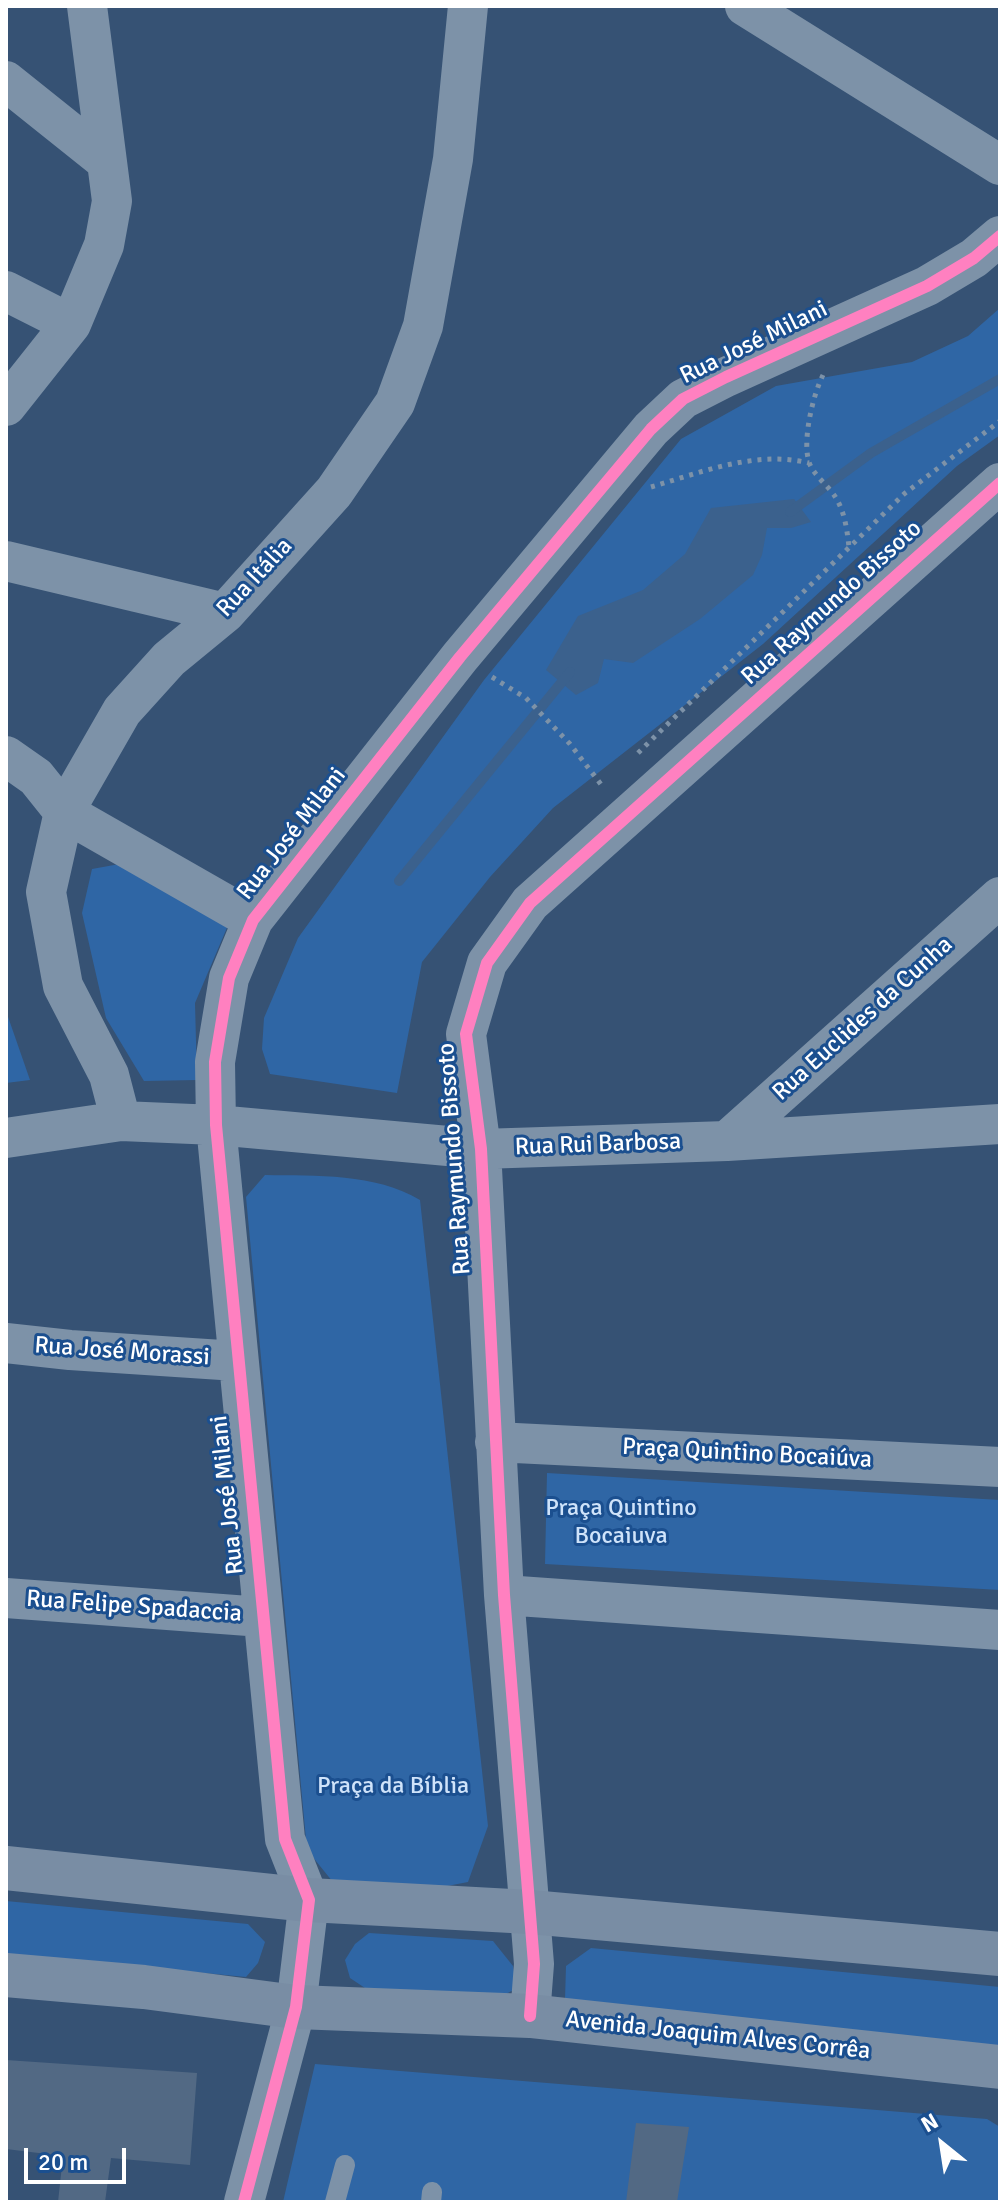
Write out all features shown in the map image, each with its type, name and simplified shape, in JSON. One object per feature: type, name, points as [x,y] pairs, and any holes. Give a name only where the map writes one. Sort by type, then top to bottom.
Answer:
[{"type":"main road","points":[[6,1868],[309,1900],[530,1912],[1000,1954]]},
{"type":"main road","name":"Avenida Joaquim Alves Corrêa","points":[[6,1975],[144,1987],[296,2007],[530,2016],[1000,2067]]},
{"type":"street","points":[[6,406],[71,324],[104,245],[112,201],[87,6]]},
{"type":"street","name":"Rua Itália","points":[[121,1121],[109,1075],[63,986],[46,892],[64,812],[122,711],[169,659],[225,613],[334,492],[395,403],[423,326],[453,159],[468,6]]},
{"type":"street","points":[[745,6],[1000,165]]},
{"type":"street","points":[[6,81],[106,161]]},
{"type":"street","name":"Rua José Milani","points":[[309,1900],[285,1839],[216,1125],[215,1062],[229,978],[253,920],[460,657],[651,429],[683,399],[927,286],[974,258],[1000,236]]},
{"type":"street","points":[[6,291],[71,324]]},
{"type":"street","name":"Rua Raymundo Bissoto","points":[[530,2016],[534,1964],[504,1595],[481,1149],[466,1034],[487,963],[530,903],[1000,483]]},
{"type":"street","points":[[6,561],[225,613]]},
{"type":"street","points":[[6,756],[36,777],[64,812],[253,920]]},
{"type":"street","name":"Rua Euclides da Cunha","points":[[727,1141],[1000,897]]},
{"type":"street","name":"Rua Rui Barbosa","points":[[6,1138],[121,1121],[216,1125],[481,1149],[727,1141],[1000,1124]]},
{"type":"street","name":"Rua José Morassi","points":[[6,1343],[237,1361]]},
{"type":"street","name":"Praça Quintino Bocaiúva","points":[[495,1442],[1000,1467]]},
{"type":"street","points":[[504,1595],[1000,1630]]},
{"type":"street","name":"Rua Felipe Spadaccia","points":[[6,1598],[262,1617]]},
{"type":"street","points":[[244,2202],[296,2007],[309,1900]]},
{"type":"lane","points":[[335,2202],[345,2165]]},
{"type":"path","points":[[838,326],[845,358],[825,370],[814,391],[808,426],[809,463],[837,499],[846,522],[849,547]]},
{"type":"path","points":[[637,754],[904,494],[1000,421]]},
{"type":"path","points":[[643,489],[760,458],[809,463]]},
{"type":"path","points":[[526,698],[570,744],[603,787],[593,798]]},
{"type":"green space","points":[[1000,308],[1000,435],[957,466],[763,644],[553,808],[490,877],[422,962],[397,1093],[270,1074],[262,1049],[264,1018],[298,938],[484,680],[681,439],[776,386],[912,362],[968,336]]},
{"type":"green space","points":[[125,863],[229,923],[195,1003],[197,1080],[144,1081],[106,1018],[82,913],[92,869]]},
{"type":"green space","points":[[6,1011],[30,1080],[6,1083]]},
{"type":"green space","name":"Praça da Bíblia","points":[[265,1175],[365,1180],[403,1191],[420,1200],[488,1826],[468,1882],[421,1891],[337,1887],[307,1850],[246,1197]]},
{"type":"green space","name":"Praça Quintino Bocaiuva","points":[[547,1473],[1000,1500],[1000,1590],[545,1564]]},
{"type":"green space","points":[[6,1901],[248,1924],[265,1942],[258,1963],[246,1977],[6,1954]]},
{"type":"green space","points":[[369,1933],[493,1941],[513,1966],[517,1988],[495,2000],[368,1990],[350,1978],[345,1960],[355,1944]]},
{"type":"green space","points":[[591,1948],[1000,1987],[1000,2046],[565,2000],[566,1966]]},
{"type":"green space","points":[[315,2064],[987,2119],[1000,2127],[1000,2202],[283,2202]]},
{"type":"shaded area","points":[[794,499],[811,522],[791,528],[767,528],[762,555],[753,575],[700,619],[633,663],[604,659],[598,683],[576,695],[546,670],[578,616],[643,590],[685,554],[711,508]]},
{"type":"building","points":[[6,2060],[197,2073],[190,2165],[111,2158],[105,2202],[58,2202],[63,2156],[6,2149]]},
{"type":"building","points":[[636,2123],[689,2127],[677,2202],[626,2202]]},
{"type":"waterway","points":[[790,512],[871,453],[1000,379]]},
{"type":"waterway","points":[[399,881],[570,672]]},
{"type":"cycle path","points":[[244,2202],[296,2007],[309,1900],[285,1839],[216,1125],[215,1062],[229,978],[253,920],[460,657],[651,429],[683,399],[927,286],[974,258],[1000,236]]},
{"type":"cycle path","points":[[530,2016],[534,1964],[504,1595],[481,1149],[466,1034],[487,963],[530,903],[1000,483]]}]
